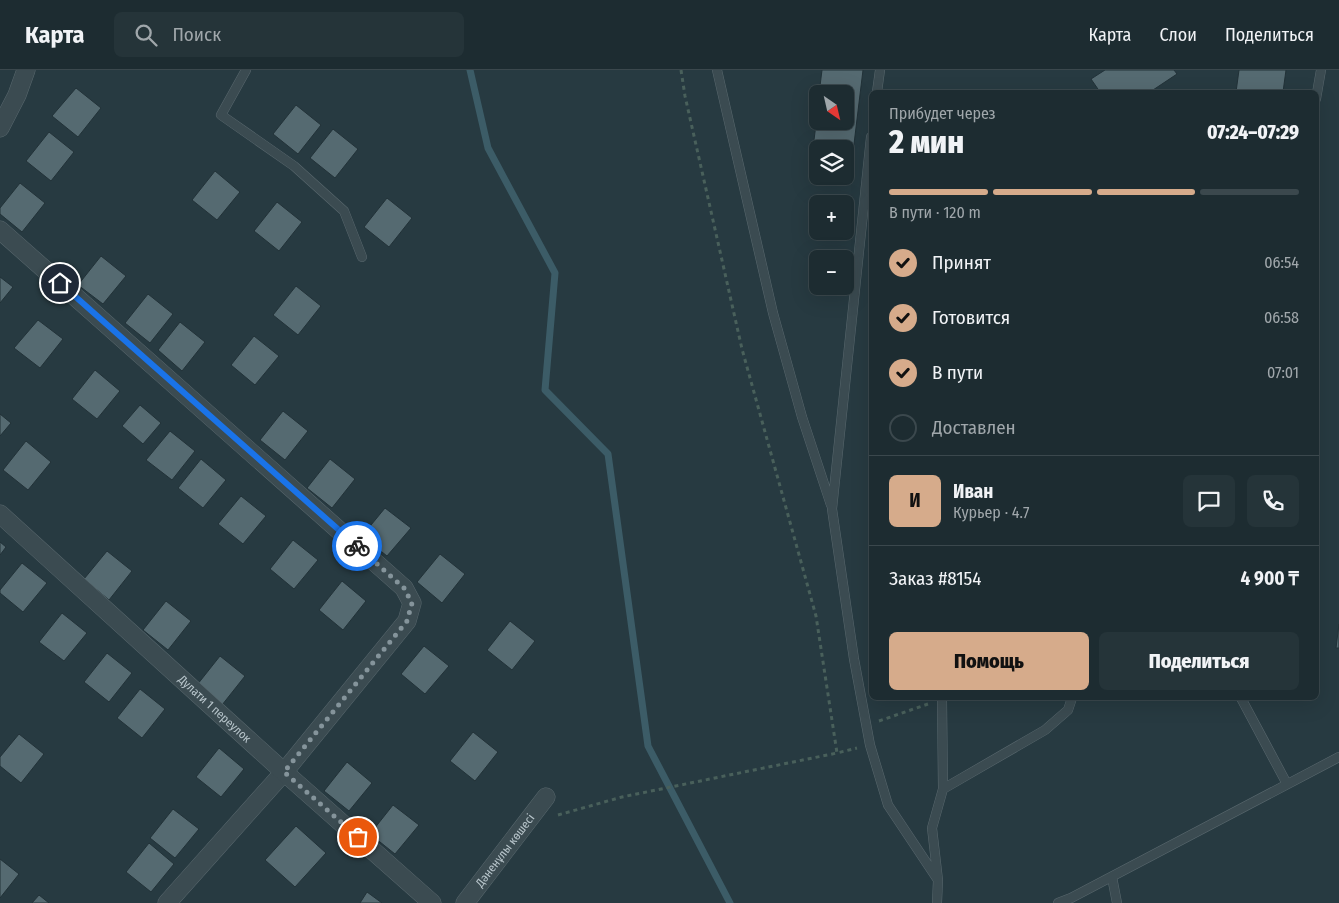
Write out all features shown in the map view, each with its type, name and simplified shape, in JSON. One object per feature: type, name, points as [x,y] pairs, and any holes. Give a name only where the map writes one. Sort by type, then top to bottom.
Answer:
[{"type":"street","points":[[0,128],[26,70]]},
{"type":"street","points":[[0,230],[404,588],[412,603],[407,621],[284,772],[167,903]]},
{"type":"street","name":"Дулати 1 переулок","points":[[0,514],[284,772],[432,903]]},
{"type":"street","name":"Дәненұлы көшесі","points":[[465,903],[546,797]]},
{"type":"lane","points":[[246,70],[222,115],[294,166],[344,211],[362,257]]},
{"type":"lane","points":[[717,70],[773,313],[802,417],[832,509],[854,660],[870,745],[888,805],[938,880]]},
{"type":"lane","points":[[877,90],[880,70]]},
{"type":"lane","points":[[1318,90],[1321,70]]},
{"type":"lane","points":[[832,509],[869,173]]},
{"type":"lane","points":[[937,903],[938,880],[932,828],[942,789],[942,700]]},
{"type":"lane","points":[[942,789],[1045,730],[1068,710],[1071,700]]},
{"type":"lane","points":[[1242,700],[1287,784]]},
{"type":"lane","points":[[1058,903],[1112,877],[1339,757]]},
{"type":"lane","points":[[1112,877],[1117,903]]},
{"type":"path","points":[[681,70],[685,96],[742,349],[816,616],[837,752]]},
{"type":"path","points":[[866,726],[937,700]]},
{"type":"path","points":[[527,823],[622,798],[870,745]]},
{"type":"building","points":[[822,70],[863,70],[854,144],[854,140],[814,140],[815,130],[854,130],[854,85],[820,85]]},
{"type":"building","points":[[1105,70],[1174,70],[1177,74],[1153,90],[1099,90],[1091,79]]},
{"type":"building","points":[[1239,70],[1286,70],[1283,90],[1236,90]]},
{"type":"building","points":[[76,88],[101,108],[78,137],[52,116]]},
{"type":"building","points":[[296,105],[321,125],[298,154],[273,134]]},
{"type":"building","points":[[333,129],[358,149],[335,178],[310,158]]},
{"type":"building","points":[[49,132],[74,152],[51,181],[26,161]]},
{"type":"building","points":[[215,171],[240,192],[217,220],[192,200]]},
{"type":"building","points":[[20,183],[45,203],[22,232],[0,214],[0,208]]},
{"type":"building","points":[[387,198],[412,218],[389,247],[364,227]]},
{"type":"building","points":[[277,202],[302,222],[279,251],[254,231]]},
{"type":"building","points":[[101,256],[126,276],[103,304],[78,285]]},
{"type":"building","points":[[0,277],[13,287],[0,303]]},
{"type":"building","points":[[296,286],[321,306],[298,335],[273,315]]},
{"type":"building","points":[[148,294],[173,314],[150,343],[125,323]]},
{"type":"building","points":[[38,320],[63,339],[40,368],[14,348]]},
{"type":"building","points":[[180,322],[205,342],[182,371],[158,350]]},
{"type":"building","points":[[254,336],[279,356],[255,385],[231,365]]},
{"type":"building","points":[[95,370],[120,391],[97,419],[72,399]]},
{"type":"building","points":[[140,405],[161,423],[143,444],[122,426]]},
{"type":"building","points":[[283,411],[308,431],[285,460],[260,440]]},
{"type":"building","points":[[0,414],[11,423],[0,436]]},
{"type":"building","points":[[170,431],[195,451],[172,480],[146,460]]},
{"type":"building","points":[[26,441],[51,462],[28,490],[3,470]]},
{"type":"building","points":[[201,459],[226,480],[203,508],[178,488]]},
{"type":"building","points":[[330,459],[355,479],[332,508],[307,488]]},
{"type":"building","points":[[241,496],[266,516],[243,544],[218,524]]},
{"type":"building","points":[[385,508],[411,528],[387,556],[362,536]]},
{"type":"building","points":[[293,540],[318,560],[294,589],[270,569]]},
{"type":"building","points":[[0,542],[6,547],[0,555]]},
{"type":"building","points":[[107,551],[132,571],[109,600],[84,579]]},
{"type":"building","points":[[440,554],[465,574],[442,603],[417,582]]},
{"type":"building","points":[[22,563],[47,583],[23,612],[0,593],[0,590]]},
{"type":"building","points":[[342,581],[366,601],[343,630],[319,610]]},
{"type":"building","points":[[166,601],[191,621],[168,650],[143,630]]},
{"type":"building","points":[[62,613],[87,633],[64,661],[39,642]]},
{"type":"building","points":[[510,621],[535,641],[512,670],[487,650]]},
{"type":"building","points":[[1339,624],[1339,648],[1336,648]]},
{"type":"building","points":[[424,646],[449,666],[425,694],[401,674]]},
{"type":"building","points":[[107,653],[132,673],[109,702],[84,682]]},
{"type":"building","points":[[220,656],[245,676],[222,705],[197,685]]},
{"type":"building","points":[[140,689],[165,709],[142,738],[117,718]]},
{"type":"building","points":[[473,732],[498,752],[475,781],[450,761]]},
{"type":"building","points":[[19,734],[44,754],[21,783],[0,766],[0,757]]},
{"type":"building","points":[[219,748],[244,769],[221,797],[196,777]]},
{"type":"building","points":[[347,762],[372,783],[349,811],[324,791]]},
{"type":"building","points":[[393,805],[419,825],[395,854],[370,834]]},
{"type":"building","points":[[173,809],[199,829],[175,858],[150,838]]},
{"type":"building","points":[[296,826],[326,853],[295,887],[265,860]]},
{"type":"building","points":[[149,843],[174,864],[151,892],[126,872]]},
{"type":"building","points":[[0,859],[19,874],[0,898]]},
{"type":"building","points":[[367,892],[382,903],[360,903]]},
{"type":"building","points":[[39,895],[49,903],[32,903]]},
{"type":"waterway","points":[[470,70],[488,148],[555,273],[545,390],[608,454],[648,746],[730,903]]},
{"type":"way so far","points":[[357,546],[404,588],[412,603],[407,621],[284,772],[358,837]]},
{"type":"route","points":[[60,283],[357,546]]}]
